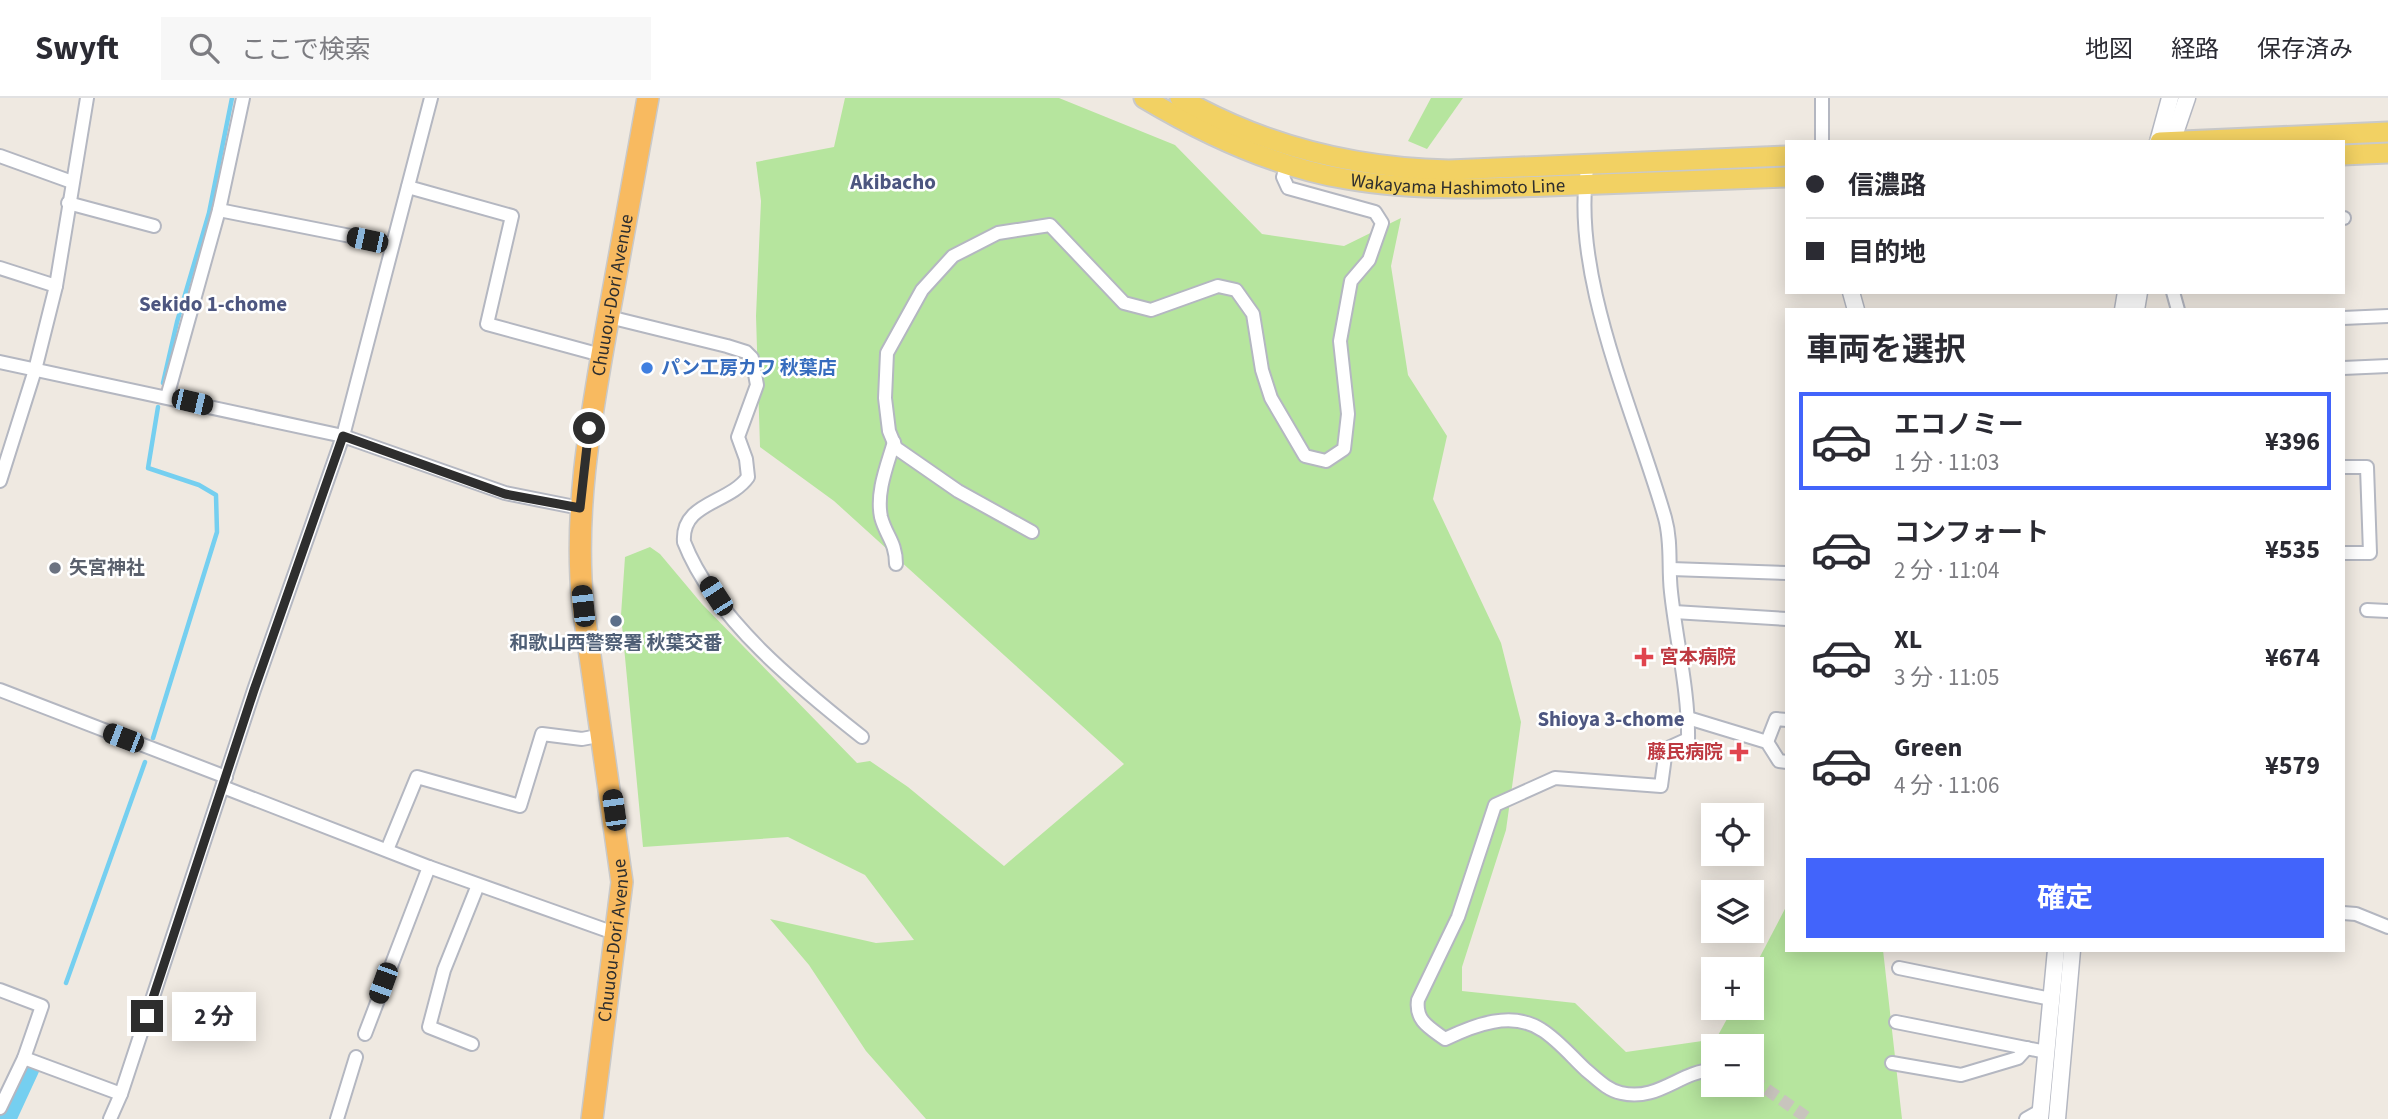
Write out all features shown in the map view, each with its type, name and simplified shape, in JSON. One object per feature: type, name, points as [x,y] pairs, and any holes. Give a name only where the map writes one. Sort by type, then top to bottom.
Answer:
[{"type":"highway","name":"Chuuou-Dori Avenue","points":[[592,1119],[622,882],[580,570],[580,508],[592,403],[648,98]]},
{"type":"main road","name":"Wakayama Hashimoto Line","points":[[1144,98],[1238,147],[1287,164],[1344,179],[1396,186],[1488,188],[1785,177]]},
{"type":"main road","name":"Wakayama Hashimoto Line","points":[[1180,98],[1244,131],[1292,148],[1398,169],[1449,170],[1785,156]]},
{"type":"main road","points":[[2190,140],[2388,132]]},
{"type":"main road","points":[[2345,155],[2388,153]]},
{"type":"street","points":[[0,481],[35,370],[56,286],[87,98]]},
{"type":"street","points":[[167,397],[219,210],[243,98]]},
{"type":"street","points":[[110,1119],[121,1094],[343,436],[431,98]]},
{"type":"street","points":[[1822,98],[1822,140]]},
{"type":"street","points":[[2166,140],[2187,98]]},
{"type":"street","points":[[2165,140],[2169,99]]},
{"type":"street","points":[[0,156],[72,181]]},
{"type":"street","points":[[1032,533],[958,491],[896,448],[884,398],[887,354],[922,290],[953,256],[998,233],[1050,225],[1124,303],[1151,310],[1217,286],[1236,290],[1253,314],[1262,370],[1271,398],[1305,456],[1326,461],[1343,449],[1348,414],[1340,341],[1352,281],[1369,260],[1382,223],[1375,212],[1288,188],[1283,177],[1287,164]]},
{"type":"street","points":[[1588,164],[1584,184],[1584,226],[1604,329],[1666,521],[1688,718],[1688,739],[1666,749],[1661,786],[1555,778],[1495,805],[1458,917],[1418,1000],[1416,1010],[1421,1020],[1445,1039],[1478,1023],[1504,1021],[1542,1029],[1605,1086],[1620,1093],[1654,1093],[1701,1073]]},
{"type":"street","points":[[408,187],[512,216],[487,324],[601,355]]},
{"type":"street","points":[[68,204],[154,226]]},
{"type":"street","points":[[219,210],[391,244]]},
{"type":"street","points":[[0,268],[56,286]]},
{"type":"street","points":[[2345,318],[2388,316]]},
{"type":"street","points":[[609,317],[727,346],[746,352],[752,358],[757,385],[738,437],[746,460],[748,478],[694,513],[684,530],[684,542],[729,616],[818,702],[862,737]]},
{"type":"street","points":[[0,362],[343,436],[505,494],[580,508]]},
{"type":"street","points":[[2345,368],[2388,366]]},
{"type":"street","points":[[894,442],[879,495],[882,519],[895,546],[895,564]]},
{"type":"street","points":[[2345,467],[2367,467],[2370,553],[2345,553]]},
{"type":"street","points":[[1671,569],[1785,573]]},
{"type":"street","points":[[2367,610],[2388,611]]},
{"type":"street","points":[[1675,612],[1785,619]]},
{"type":"street","points":[[0,690],[429,867],[617,934]]},
{"type":"street","points":[[1688,718],[1767,742],[1779,761],[1785,762]]},
{"type":"street","points":[[1767,742],[1776,719],[1785,720]]},
{"type":"street","points":[[387,850],[417,777],[520,806],[542,734],[582,739],[603,735]]},
{"type":"street","points":[[365,1034],[429,867]]},
{"type":"street","points":[[472,1044],[429,1027],[444,970],[478,885]]},
{"type":"street","points":[[2345,913],[2356,914],[2388,927]]},
{"type":"street","points":[[2035,1116],[2046,1052],[2056,952]]},
{"type":"street","points":[[2057,1119],[2072,952]]},
{"type":"street","points":[[1899,968],[2051,999]]},
{"type":"street","points":[[0,989],[42,1006],[24,1058],[0,1108]]},
{"type":"street","points":[[1896,1022],[2046,1052]]},
{"type":"street","points":[[1892,1063],[1962,1075],[2018,1058],[2027,1048]]},
{"type":"street","points":[[337,1119],[356,1057]]},
{"type":"street","points":[[24,1058],[121,1094]]},
{"type":"green space","points":[[845,98],[1059,98],[1175,145],[1262,234],[1344,246],[1401,218],[1391,266],[1408,375],[1447,436],[1433,499],[1501,643],[1521,722],[1506,830],[1462,967],[1462,991],[1575,1003],[1626,1052],[1701,1041],[1701,1097],[1764,1097],[1764,1034],[1719,1034],[1726,1020],[1764,1020],[1764,957],[1760,957],[1785,909],[1785,952],[1883,952],[1902,1119],[926,1119],[866,1051],[809,965],[770,919],[876,943],[914,940],[865,875],[788,837],[643,847],[621,615],[625,557],[650,547],[660,554],[702,604],[857,763],[870,761],[908,787],[1004,866],[1124,764],[834,501],[760,447],[756,316],[761,201],[756,162],[834,147]]},
{"type":"green space","points":[[1431,98],[1463,98],[1427,149],[1408,141]]},
{"type":"waterway","points":[[163,383],[177,322],[209,213],[232,98]]},
{"type":"waterway","points":[[153,738],[217,532],[216,495],[199,485],[148,468],[158,407]]},
{"type":"waterway","points":[[66,983],[145,762]]},
{"type":"waterway","points":[[4,1119],[28,1067]]},
{"type":"tunnel","points":[[1764,1087],[1809,1119]]},
{"type":"place","name":"パン工房カワ 秋葉店","points":[[647,368]]},
{"type":"place","name":"矢宮神社","points":[[55,568]]},
{"type":"place","name":"和歌山西警察署 秋葉交番","points":[[616,621]]},
{"type":"place","name":"宮本病院","points":[[1644,657]]},
{"type":"place","name":"藤民病院","points":[[1739,752]]},
{"type":"district","name":"Akibacho","points":[[893,182]]},
{"type":"district","name":"Sekido 1-chome","points":[[213,304]]},
{"type":"district","name":"Shioya 3-chome","points":[[1611,719]]},
{"type":"route","points":[[147,1016],[254,690],[343,436],[505,494],[580,508],[589,428]]}]
